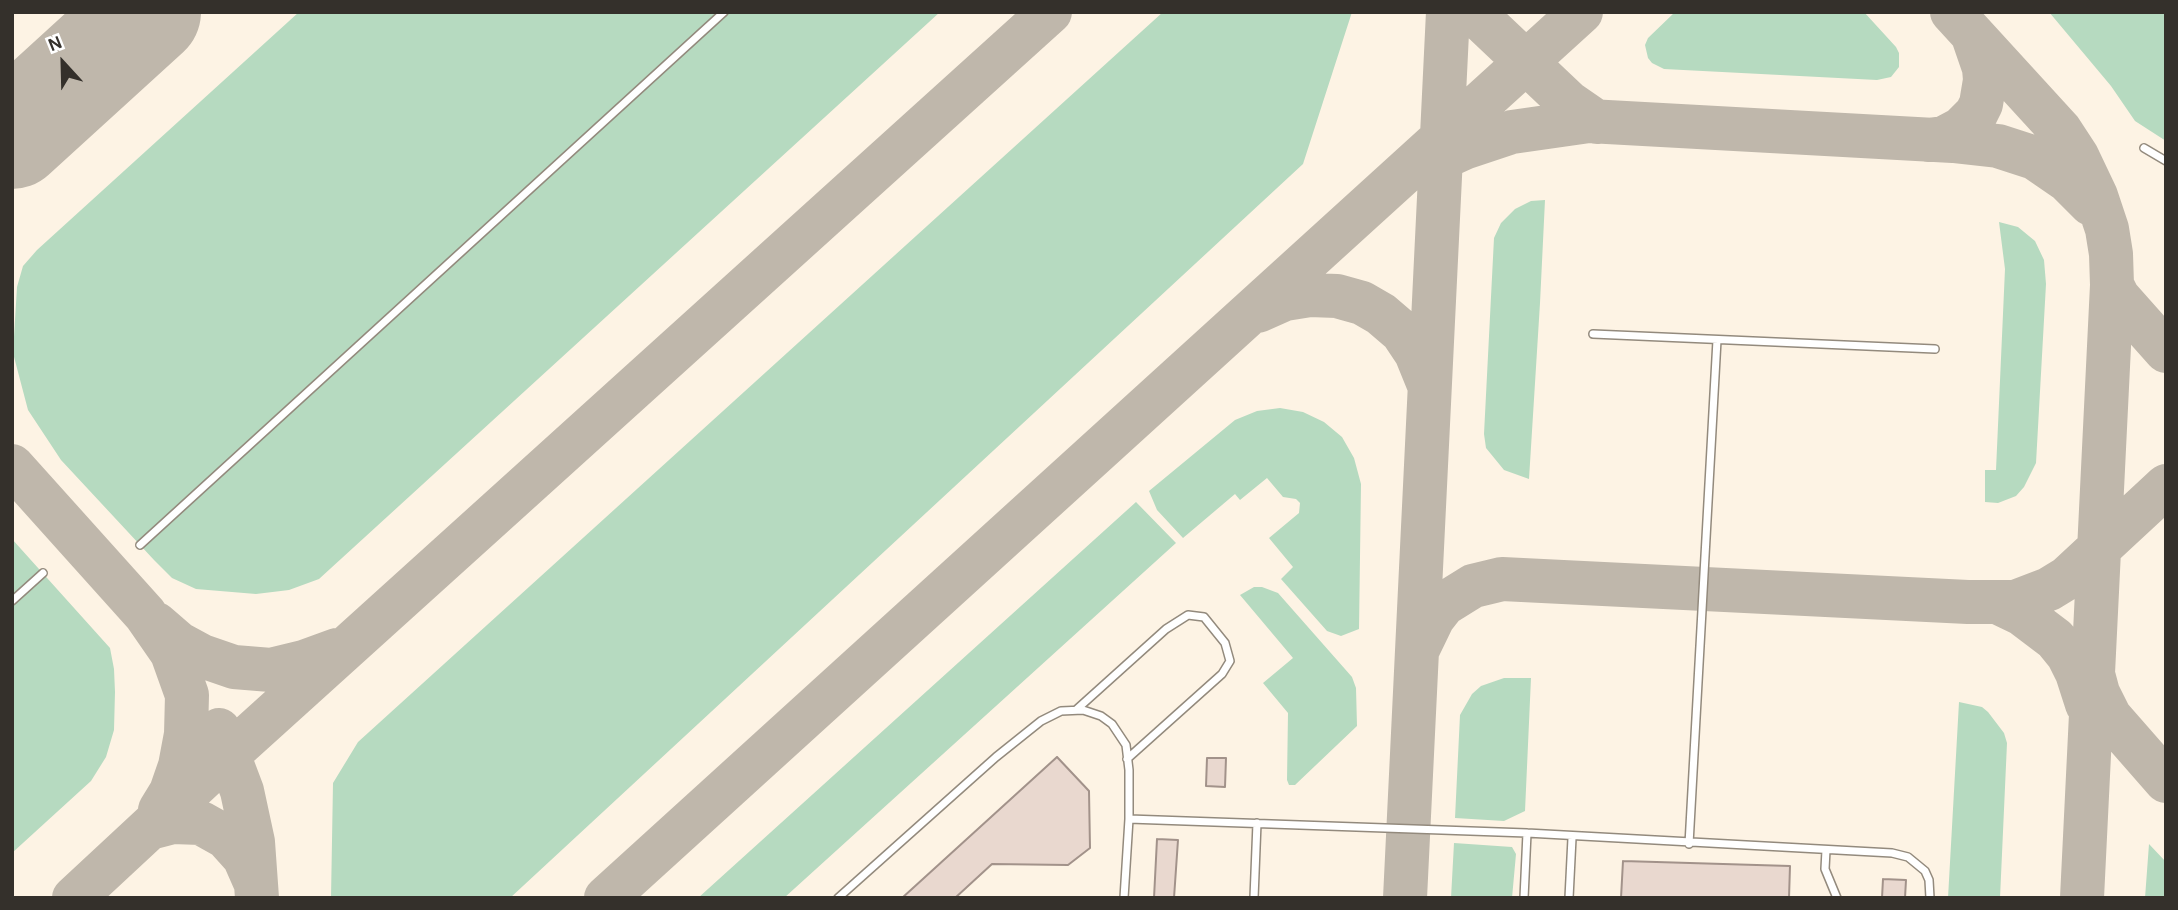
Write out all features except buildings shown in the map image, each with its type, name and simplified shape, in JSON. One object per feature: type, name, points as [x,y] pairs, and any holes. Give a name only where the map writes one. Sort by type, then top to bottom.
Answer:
[{"type":"lane","points":[[140,545],[724,12]]},
{"type":"lane","points":[[2144,148],[2166,161]]},
{"type":"lane","points":[[1593,334],[1935,349]]},
{"type":"lane","points":[[1689,844],[1717,340]]},
{"type":"lane","points":[[12,601],[43,573]]},
{"type":"lane","points":[[1076,710],[1167,629],[1188,615],[1204,617],[1225,643],[1230,661],[1222,674],[1128,759]]},
{"type":"lane","points":[[838,898],[996,757],[1041,721],[1061,711],[1076,710],[1101,716],[1112,724],[1126,746],[1129,819],[1124,898]]},
{"type":"lane","points":[[1129,819],[1527,834],[1892,853],[1908,856],[1925,871],[1929,880],[1930,898]]},
{"type":"lane","points":[[1254,898],[1257,823]]},
{"type":"lane","points":[[1524,898],[1527,834]]},
{"type":"lane","points":[[1569,898],[1572,838]]},
{"type":"lane","points":[[1826,850],[1825,869],[1837,898]]},
{"type":"green space","points":[[299,12],[940,12],[319,579],[289,590],[256,594],[196,589],[172,578],[154,560],[61,460],[28,410],[13,353],[17,287],[23,266],[37,250]]},
{"type":"green space","points":[[1163,12],[1352,12],[1303,164],[510,898],[331,898],[333,783],[358,742]]},
{"type":"green space","points":[[1675,12],[1864,12],[1896,47],[1899,67],[1891,77],[1877,80],[1664,69],[1648,58],[1645,45],[1648,38]]},
{"type":"green space","points":[[2049,12],[2166,12],[2166,141],[2135,121],[2111,86]]},
{"type":"green space","points":[[1545,200],[1529,479],[1504,470],[1486,448],[1484,434],[1494,238],[1501,223],[1515,209],[1531,201]]},
{"type":"green space","points":[[1999,222],[2018,227],[2035,241],[2044,260],[2046,284],[2036,463],[2024,487],[2016,496],[1998,503],[1985,502],[1985,470],[1996,470],[2005,269]]},
{"type":"green space","points":[[1280,408],[1303,412],[1324,422],[1342,437],[1354,458],[1361,484],[1359,629],[1341,636],[1327,631],[1281,579],[1293,567],[1269,538],[1299,513],[1300,503],[1296,499],[1283,497],[1267,478],[1240,500],[1235,494],[1183,538],[1157,510],[1149,491],[1235,420],[1257,411]]},
{"type":"green space","points":[[1136,502],[1176,543],[784,898],[698,898]]},
{"type":"green space","points":[[12,539],[110,648],[115,692],[114,730],[106,757],[91,781],[12,853]]},
{"type":"green space","points":[[1254,587],[1278,593],[1352,677],[1356,688],[1357,726],[1295,785],[1289,785],[1287,780],[1288,713],[1263,683],[1293,658],[1240,595]]},
{"type":"green space","points":[[1504,678],[1531,678],[1525,811],[1504,821],[1455,818],[1460,715],[1472,694],[1481,686]]},
{"type":"green space","points":[[1959,702],[1982,707],[1988,712],[2004,733],[2007,743],[2000,898],[1948,898]]},
{"type":"green space","points":[[1454,843],[1512,847],[1516,854],[1512,898],[1451,898]]},
{"type":"green space","points":[[2149,844],[2166,862],[2166,898],[2145,898]]},
{"type":"taxiway","points":[[74,898],[229,754],[1050,12]]},
{"type":"taxiway","points":[[1405,898],[1448,12]]},
{"type":"taxiway","points":[[1473,12],[1568,102],[1597,122]]},
{"type":"taxiway","points":[[606,898],[1581,12]]},
{"type":"taxiway","points":[[1952,12],[2060,130],[2077,156],[2096,196],[2107,229],[2111,254],[2112,285],[2082,898]]},
{"type":"taxiway","points":[[1928,140],[1944,138],[1961,129],[1976,114],[1981,104],[1984,68],[1973,36]]},
{"type":"taxiway","points":[[12,145],[59,93]]},
{"type":"taxiway","points":[[1431,163],[1464,148],[1512,132],[1589,121],[1953,141],[1998,146],[2035,158],[2067,180],[2091,204]]},
{"type":"taxiway","points":[[2112,285],[2118,297],[2166,351]]},
{"type":"taxiway","points":[[1258,311],[1285,299],[1310,295],[1337,296],[1362,303],[1381,314],[1402,332],[1416,353],[1429,385]]},
{"type":"taxiway","points":[[12,466],[145,614],[172,653],[187,695],[186,734],[180,766],[171,792],[160,810]]},
{"type":"taxiway","points":[[1418,649],[1433,618],[1444,604],[1473,586],[1502,579],[1968,602],[2015,602],[2049,589],[2067,578],[2166,486]]},
{"type":"taxiway","points":[[1997,602],[2022,614],[2055,639],[2068,655],[2077,673],[2087,704]]},
{"type":"taxiway","points":[[156,624],[178,643],[202,656],[234,667],[271,670],[337,650]]},
{"type":"taxiway","points":[[2094,678],[2110,717],[2166,781]]},
{"type":"taxiway","points":[[219,730],[242,791],[253,842],[257,898]]},
{"type":"taxiway","points":[[150,828],[173,822],[201,823],[226,837],[244,857],[255,882]]},
{"type":"runway","points":[[12,135],[147,12]]}]
